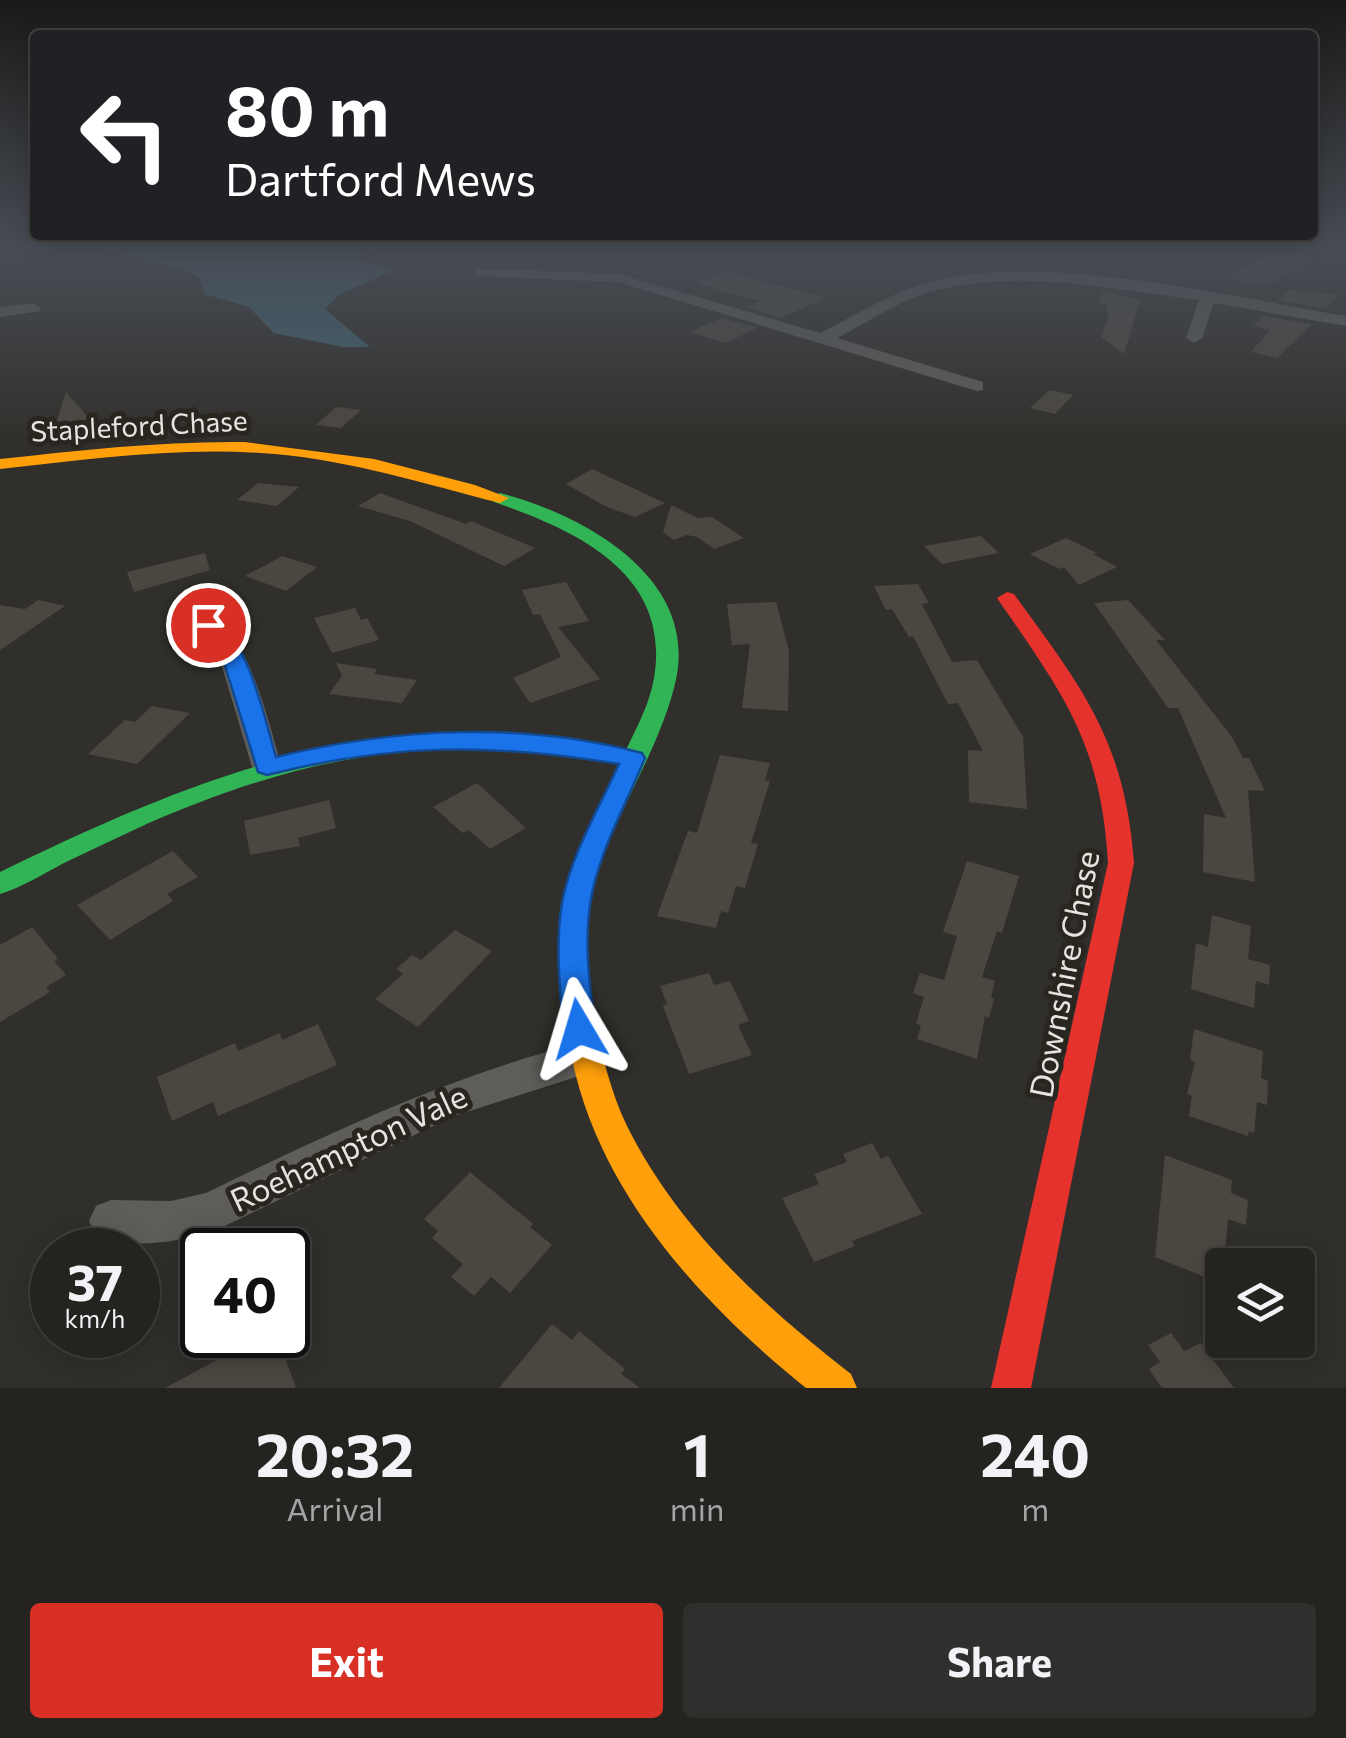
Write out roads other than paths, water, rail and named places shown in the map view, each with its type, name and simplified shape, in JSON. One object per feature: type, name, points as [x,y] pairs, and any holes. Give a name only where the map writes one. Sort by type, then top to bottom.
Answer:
[{"type":"street","points":[[738,315],[976,386]]},
{"type":"street","points":[[820,340],[871,315]]},
{"type":"street","points":[[1194,338],[1202,315]]},
{"type":"street","points":[[1310,315],[1346,321]]},
{"type":"street","name":"Stapleford Chase","points":[[0,464],[195,447],[322,453],[408,471],[506,499],[572,525],[624,558],[648,586],[664,618],[670,661],[664,686],[587,865],[576,901],[572,949],[574,1001],[584,1058],[621,1150],[650,1199],[695,1261],[740,1309],[837,1388]]},
{"type":"street","name":"Downshire Chase","points":[[1007,598],[1099,738],[1118,788],[1123,824],[1121,863],[1011,1388]]},
{"type":"street","points":[[208,625],[232,652],[267,767]]},
{"type":"street","points":[[0,884],[130,817],[195,790],[339,749],[430,740],[540,744],[633,758]]},
{"type":"street","name":"Roehampton Vale","points":[[111,1221],[172,1222],[212,1212],[459,1093],[522,1071],[584,1058]]},
{"type":"water","points":[[256,315],[332,315],[370,347],[343,347],[274,333]]}]
